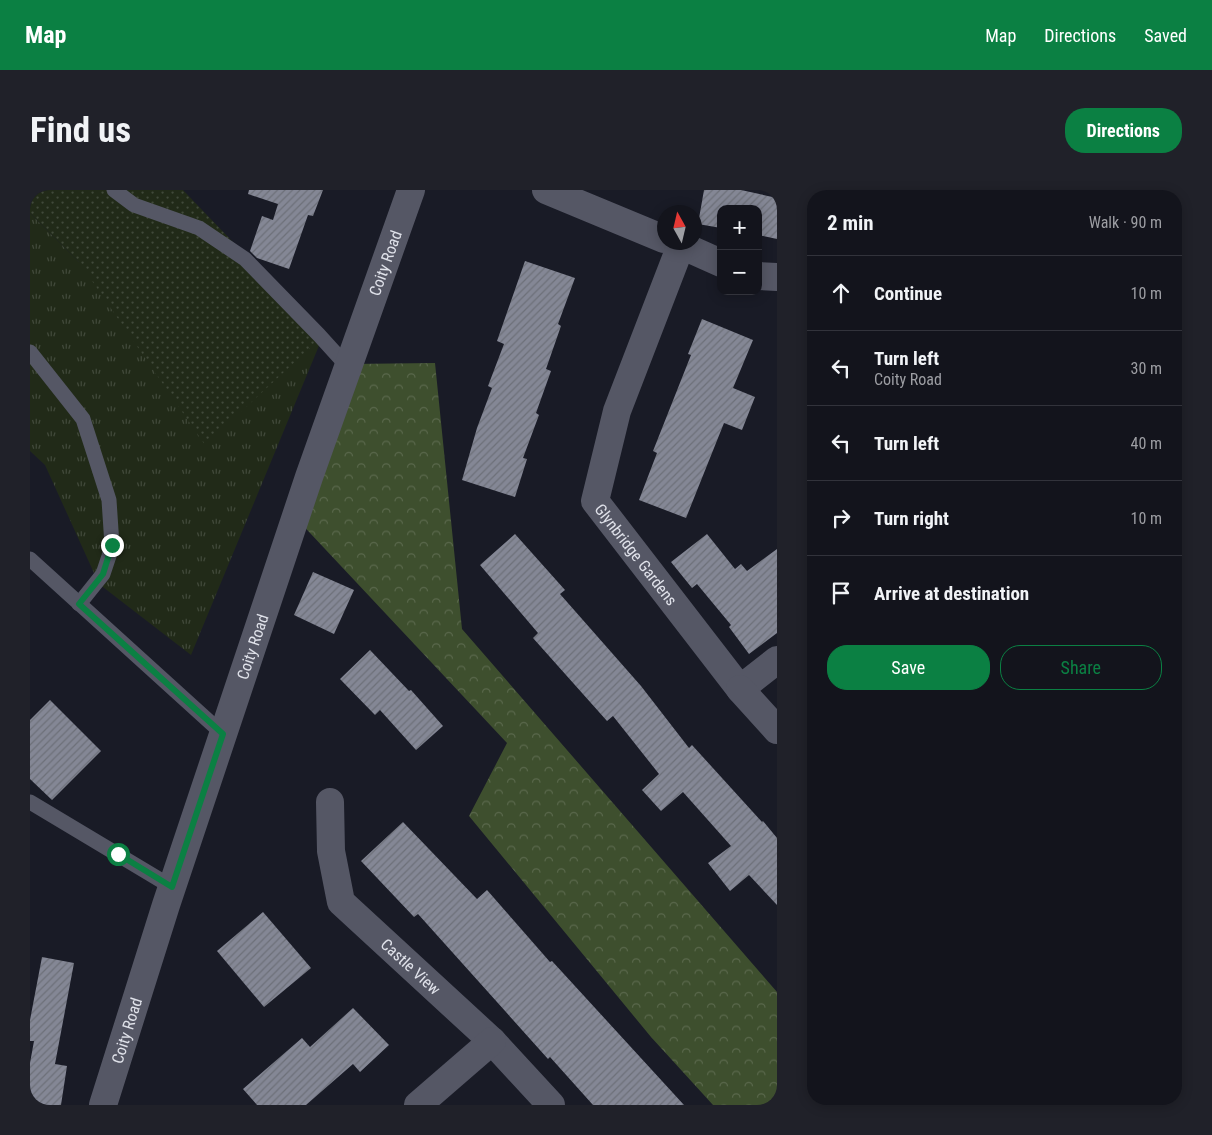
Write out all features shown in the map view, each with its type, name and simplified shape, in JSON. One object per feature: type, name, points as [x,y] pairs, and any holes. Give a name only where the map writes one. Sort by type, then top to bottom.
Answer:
[{"type":"street","name":"Coity Road","points":[[103,1105],[172,887],[309,477],[411,190]]},
{"type":"street","points":[[546,190],[657,235]]},
{"type":"street","name":"Glynbridge Gardens","points":[[670,250],[617,411],[595,501],[740,688]]},
{"type":"street","points":[[691,250],[717,261]]},
{"type":"street","points":[[762,276],[777,277]]},
{"type":"street","points":[[777,660],[740,688],[777,730]]},
{"type":"street","name":"Castle View","points":[[330,802],[331,851],[341,902],[492,1041],[552,1105]]},
{"type":"street","points":[[418,1105],[492,1041]]},
{"type":"lane","points":[[114,190],[134,205],[199,228],[245,259],[348,367]]},
{"type":"lane","points":[[30,352],[82,419],[109,500],[112,545],[110,556],[103,574],[79,604]]},
{"type":"lane","points":[[30,559],[223,734]]},
{"type":"lane","points":[[30,802],[172,887]]},
{"type":"green space","points":[[30,190],[183,190],[323,336],[205,445],[79,262],[30,213]]},
{"type":"green space","points":[[30,213],[79,262],[323,336],[191,655],[99,584],[45,465],[30,451]]},
{"type":"green space","points":[[435,363],[462,629],[777,992],[777,1105],[713,1105],[651,1037],[469,816],[507,743],[295,517],[349,364]]},
{"type":"building","points":[[249,190],[323,190],[313,216],[308,215],[289,269],[257,258],[250,251],[262,216],[273,220],[278,204],[248,194]]},
{"type":"building","points":[[704,190],[741,190],[777,198],[777,239],[762,236],[762,205],[717,205],[717,227],[702,225],[701,205]]},
{"type":"building","points":[[525,261],[575,278],[558,324],[561,326],[546,369],[551,371],[536,413],[539,415],[523,458],[527,459],[515,497],[462,480],[477,428],[492,388],[488,386],[504,344],[497,341]]},
{"type":"building","points":[[702,319],[753,340],[733,388],[755,397],[742,430],[724,423],[686,518],[639,500],[657,453],[653,451],[691,355],[688,354]]},
{"type":"building","points":[[515,534],[565,590],[560,594],[641,686],[689,748],[692,745],[777,838],[777,905],[749,875],[730,891],[708,863],[731,846],[683,792],[661,811],[642,790],[659,774],[613,716],[607,721],[533,638],[538,633],[480,565]]},
{"type":"building","points":[[707,534],[735,569],[741,564],[747,571],[777,549],[777,633],[749,654],[729,627],[731,625],[697,584],[692,588],[671,562]]},
{"type":"building","points":[[313,572],[354,590],[334,634],[294,615]]},
{"type":"building","points":[[370,650],[409,691],[411,690],[443,726],[416,750],[380,710],[375,715],[340,679]]},
{"type":"building","points":[[50,700],[101,751],[52,800],[30,779],[30,720]]},
{"type":"building","points":[[403,822],[477,899],[487,890],[550,962],[552,961],[684,1105],[593,1105],[550,1057],[548,1059],[418,914],[414,917],[361,861]]},
{"type":"building","points":[[263,912],[311,968],[264,1007],[217,951]]},
{"type":"building","points":[[42,957],[74,963],[55,1064],[67,1066],[61,1105],[30,1105],[30,1063],[34,1041],[30,1041],[30,1020]]},
{"type":"building","points":[[353,1008],[389,1045],[360,1072],[353,1064],[306,1105],[257,1105],[243,1089],[302,1038],[310,1047]]},
{"type":"route","points":[[112,545],[103,574],[79,604],[223,734],[172,887],[118,854]]}]
